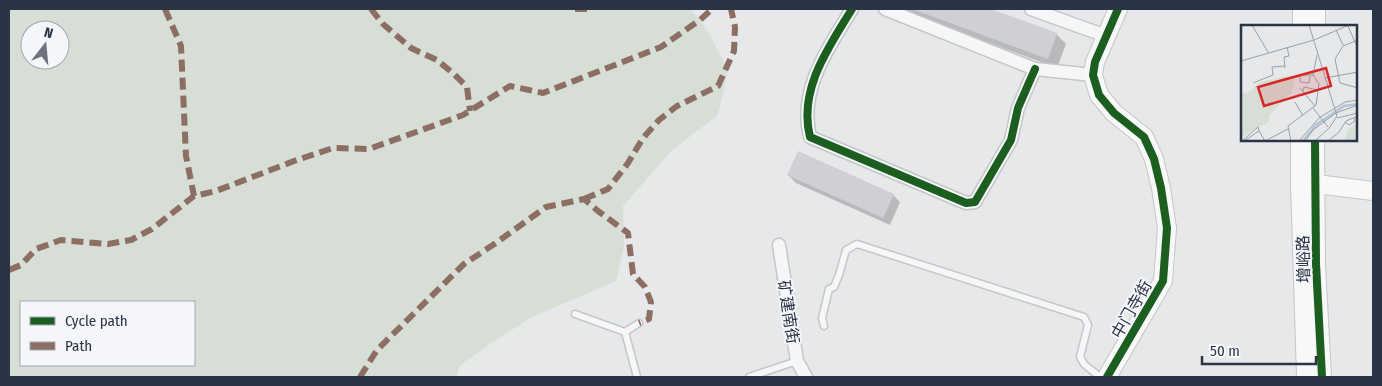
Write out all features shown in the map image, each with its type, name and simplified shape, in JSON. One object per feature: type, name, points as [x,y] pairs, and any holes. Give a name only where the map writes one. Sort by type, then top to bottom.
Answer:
[{"type":"street","points":[[852,9],[819,65],[811,85],[806,123],[810,137],[966,203],[975,202],[1011,140],[1018,108],[1035,69]]},
{"type":"street","points":[[885,9],[1035,69],[1093,75],[1095,62],[1118,9]]},
{"type":"street","points":[[1031,9],[1106,36]]},
{"type":"street","points":[[1302,9],[1302,25]]},
{"type":"street","points":[[1316,9],[1316,25]]},
{"type":"street","name":"中门寺街","points":[[1093,75],[1099,95],[1109,107],[1144,136],[1154,159],[1161,188],[1167,228],[1163,281],[1107,377]]},
{"type":"street","name":"增峪路","points":[[1300,141],[1306,377]]},
{"type":"street","name":"增峪路","points":[[1315,141],[1316,264],[1322,377]]},
{"type":"street","points":[[1316,184],[1373,191]]},
{"type":"street","name":"矿建南街","points":[[779,245],[797,361],[806,377]]},
{"type":"lane","points":[[824,326],[822,318],[829,289],[834,288],[846,250],[857,244],[1084,317],[1088,325],[1080,357],[1084,364],[1100,377]]},
{"type":"lane","points":[[575,314],[625,332]]},
{"type":"lane","points":[[625,332],[639,323]]},
{"type":"lane","points":[[625,332],[637,377]]},
{"type":"lane","points":[[749,377],[797,361]]},
{"type":"shaded area","points":[[9,9],[690,9],[706,28],[728,70],[718,115],[671,151],[623,206],[624,247],[616,281],[532,317],[460,365],[456,377],[9,377]]},
{"type":"building","points":[[916,9],[991,9],[1057,33],[1048,59]]},
{"type":"building","points":[[798,151],[894,194],[883,218],[787,175]]},
{"type":"marked path","points":[[165,9],[181,46],[186,156],[194,196]]},
{"type":"marked path","points":[[371,9],[383,24],[411,48],[437,60],[467,87],[470,111]]},
{"type":"marked path","points":[[575,9],[592,9]]},
{"type":"marked path","points":[[9,270],[21,265],[36,249],[61,240],[108,244],[131,240],[152,229],[194,196],[216,191],[333,148],[369,149],[463,115],[510,86],[543,93],[661,47],[700,20],[712,9]]},
{"type":"marked path","points":[[584,199],[608,189],[628,163],[643,138],[659,120],[677,106],[718,86],[734,51],[735,27],[731,9]]},
{"type":"marked path","points":[[360,377],[377,350],[464,264],[546,207],[584,199],[628,233],[633,274],[645,287],[651,302],[649,319],[639,323]]},
{"type":"cycle path","points":[[852,9],[825,54],[812,85],[807,119],[810,137],[966,203],[975,202],[1011,140],[1018,108],[1035,69]]},
{"type":"cycle path","points":[[1107,377],[1163,281],[1167,228],[1161,188],[1154,159],[1144,137],[1114,113],[1099,95],[1093,75],[1095,62],[1118,9]]},
{"type":"cycle path","points":[[1315,141],[1316,264],[1322,377]]}]
